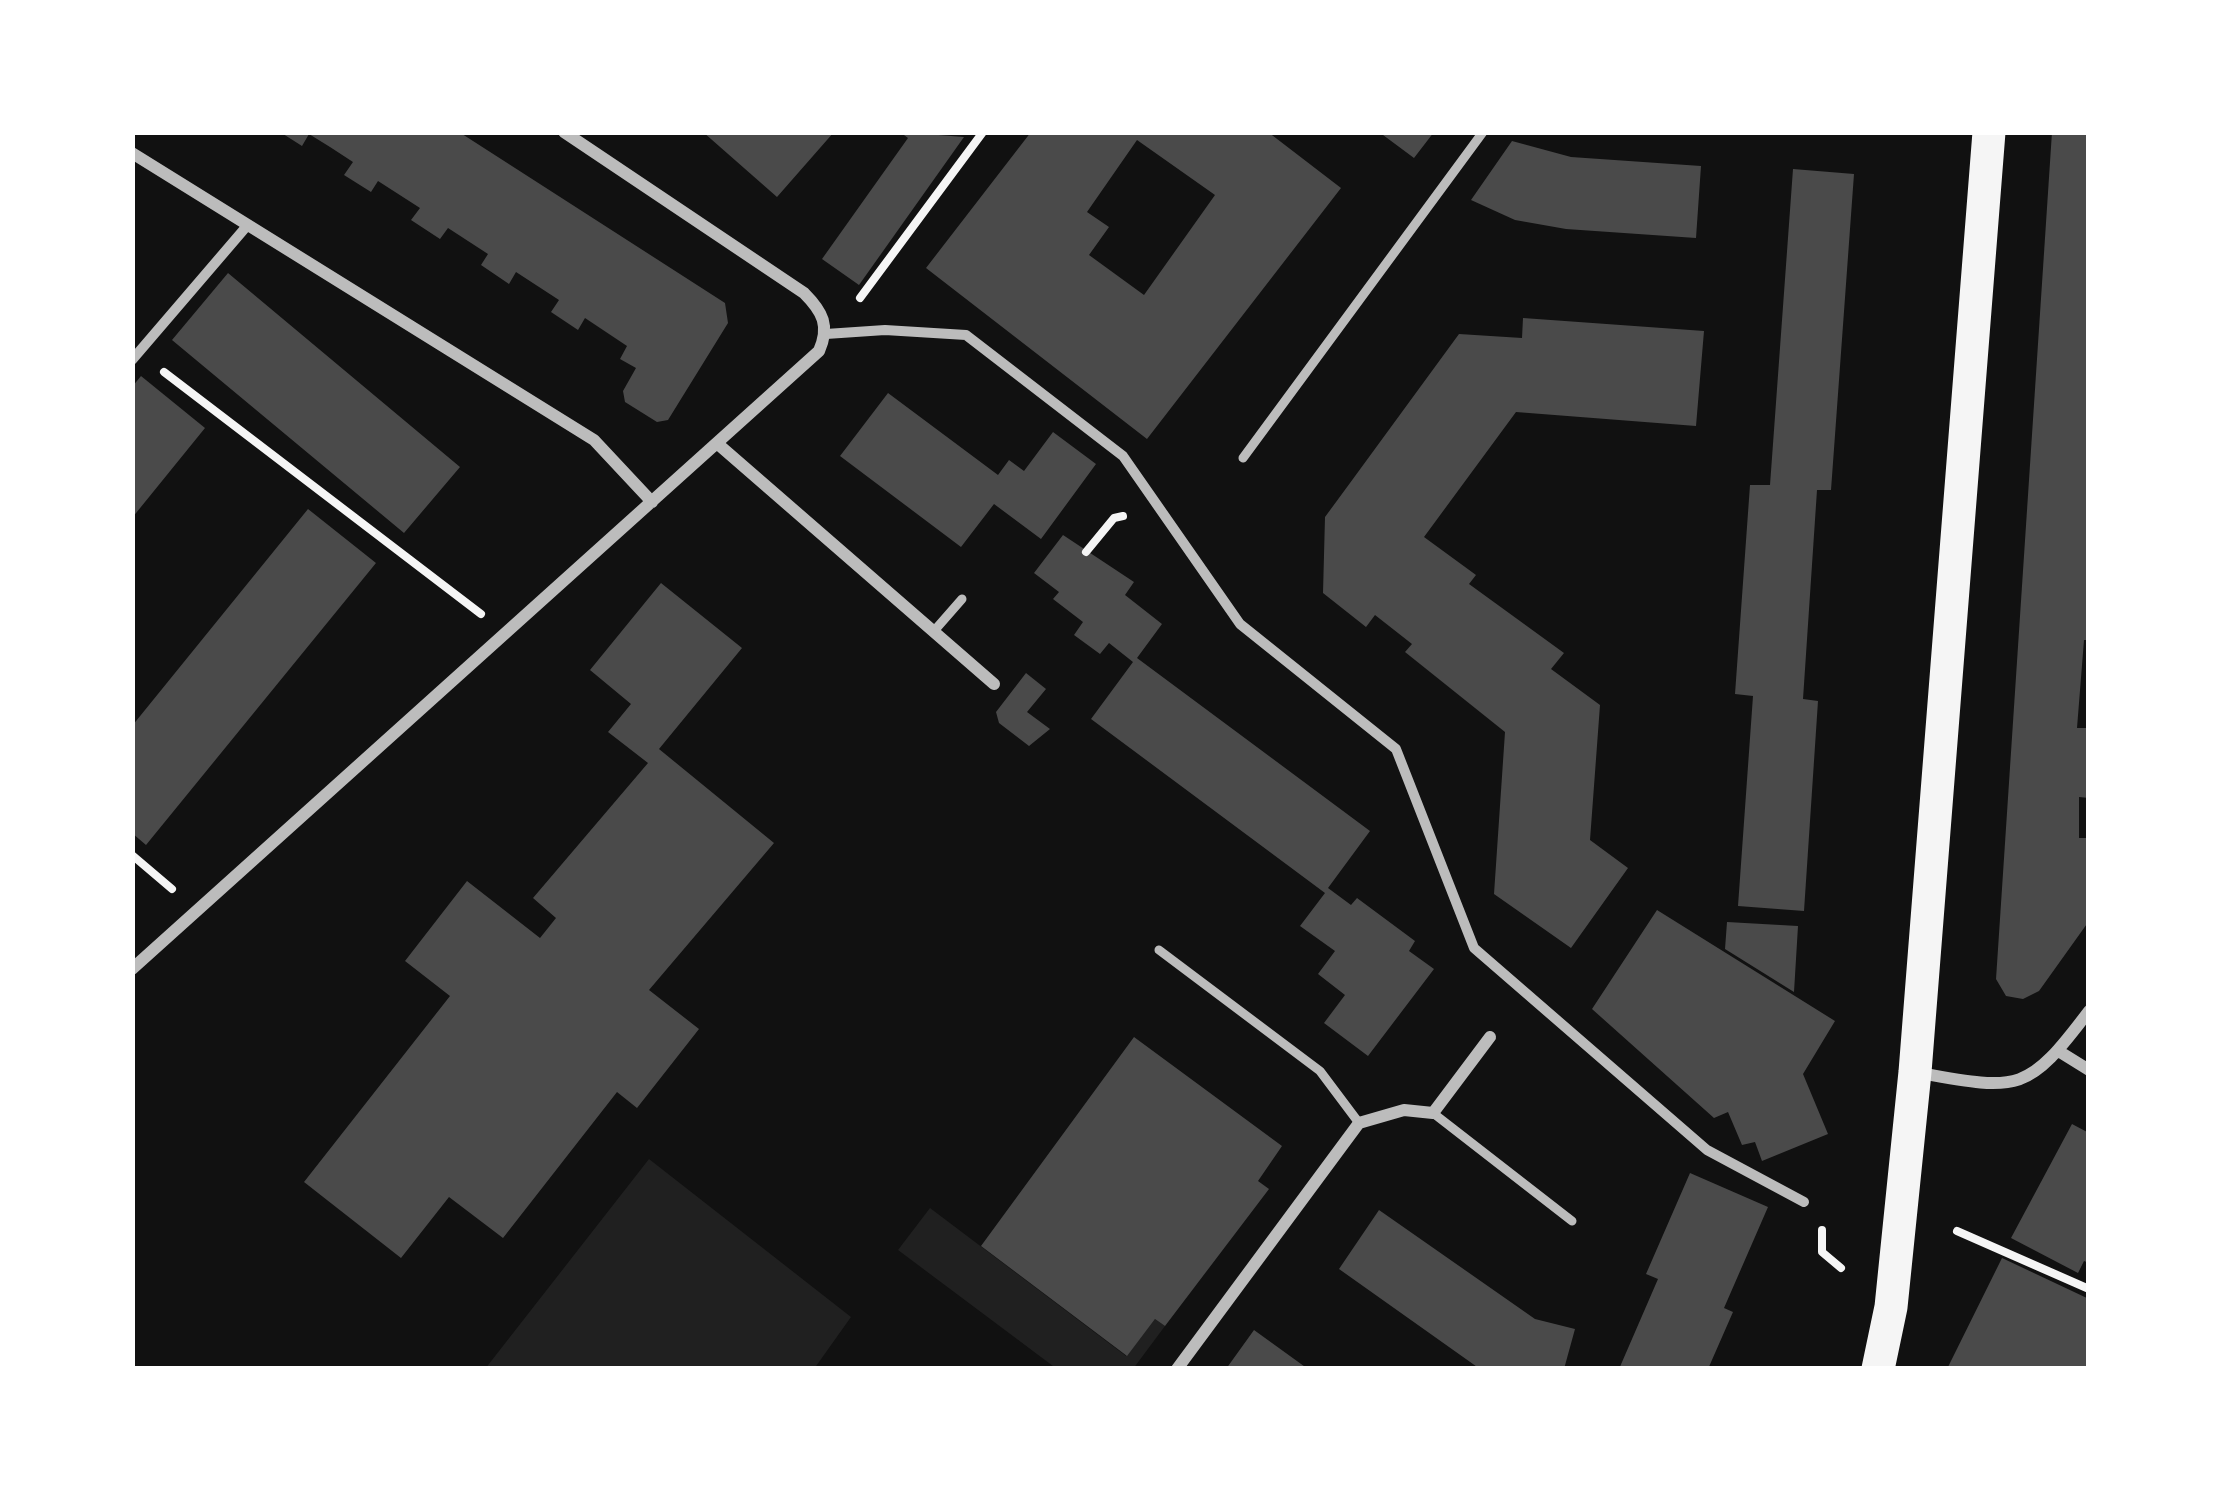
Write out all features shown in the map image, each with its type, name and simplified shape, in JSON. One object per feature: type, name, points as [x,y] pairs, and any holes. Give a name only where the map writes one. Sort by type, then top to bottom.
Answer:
[{"type":"highway","points":[[1878,1369],[1891,1307],[1915,1072],[1989,132]]},
{"type":"street","points":[[132,969],[719,445],[805,366],[826,334],[824,318],[804,293],[565,132]]},
{"type":"street","points":[[132,153],[594,440],[652,502]]},
{"type":"street","points":[[135,357],[246,227]]},
{"type":"street","points":[[826,334],[885,330],[966,335],[1123,455],[1240,625],[1396,749],[1474,948],[1707,1150],[1804,1202]]},
{"type":"street","points":[[719,445],[994,684]]},
{"type":"street","points":[[1915,1072],[1990,1085],[2021,1081],[2060,1052],[2089,1011]]},
{"type":"street","points":[[1177,1369],[1359,1123],[1404,1110],[1433,1113],[1490,1037]]},
{"type":"street","points":[[2060,1052],[2089,1070]]},
{"type":"lane","points":[[1243,458],[1483,132]]},
{"type":"lane","points":[[934,631],[962,598]]},
{"type":"lane","points":[[1159,950],[1320,1071],[1359,1123]]},
{"type":"lane","points":[[1433,1113],[1572,1221]]},
{"type":"path","points":[[826,334],[880,278],[983,132]]},
{"type":"path","points":[[135,357],[469,604]]},
{"type":"path","points":[[1087,552],[1114,518],[1159,509]]},
{"type":"path","points":[[132,855],[158,878]]},
{"type":"path","points":[[1957,1231],[2089,1289]]},
{"type":"shaded area","points":[[649,1159],[851,1317],[814,1369],[485,1369]]},
{"type":"shaded area","points":[[930,1208],[1126,1356],[1155,1319],[1165,1326],[1133,1369],[1057,1369],[898,1250]]},
{"type":"building","points":[[280,132],[459,132],[725,303],[728,323],[668,420],[657,422],[625,402],[623,391],[636,368],[620,359],[627,346],[585,318],[578,330],[551,312],[559,300],[516,272],[509,284],[481,265],[488,254],[448,228],[440,239],[411,220],[420,208],[378,181],[371,192],[344,175],[353,162],[309,134],[302,146]]},
{"type":"building","points":[[703,132],[834,132],[777,197]]},
{"type":"building","points":[[900,132],[964,137],[859,285],[822,259],[908,138]]},
{"type":"building","points":[[1031,132],[1268,132],[1341,188],[1147,439],[926,268]],"holes":[[[1137,140],[1215,195],[1144,295],[1089,255],[1109,227],[1087,212]]]},
{"type":"building","points":[[1379,132],[1434,132],[1414,158]]},
{"type":"building","points":[[2052,132],[2089,132],[2089,640],[2084,640],[2077,728],[2089,728],[2089,798],[2079,797],[2079,838],[2089,838],[2089,921],[2039,991],[2023,999],[2006,996],[1996,979]]},
{"type":"building","points":[[1512,141],[1571,157],[1701,166],[1696,238],[1566,229],[1515,220],[1471,200]]},
{"type":"building","points":[[1793,169],[1854,174],[1831,490],[1817,490],[1803,699],[1818,701],[1804,911],[1738,906],[1753,696],[1735,694],[1750,485],[1770,485]]},
{"type":"building","points":[[228,273],[460,467],[404,533],[172,340]]},
{"type":"building","points":[[1523,318],[1704,331],[1696,426],[1516,412],[1424,537],[1476,575],[1469,584],[1564,653],[1551,669],[1600,705],[1590,840],[1628,868],[1571,948],[1494,894],[1505,732],[1405,652],[1412,644],[1375,615],[1366,627],[1323,593],[1325,517],[1459,334],[1522,338]]},
{"type":"building","points":[[141,376],[205,428],[132,518],[132,387]]},
{"type":"building","points":[[888,393],[998,475],[1009,460],[1024,471],[1053,432],[1096,464],[1041,539],[994,504],[961,547],[840,456]]},
{"type":"building","points":[[308,509],[376,563],[146,845],[132,833],[132,726]]},
{"type":"building","points":[[1063,535],[1134,582],[1125,595],[1162,624],[1137,658],[1370,831],[1328,888],[1351,905],[1357,898],[1415,941],[1409,951],[1434,969],[1368,1056],[1324,1023],[1345,995],[1318,974],[1335,951],[1300,926],[1325,893],[1091,719],[1133,662],[1109,643],[1100,654],[1074,635],[1083,622],[1053,599],[1059,592],[1034,573]]},
{"type":"building","points":[[661,583],[742,648],[659,749],[774,843],[649,990],[699,1029],[637,1108],[617,1092],[503,1238],[449,1197],[401,1258],[304,1182],[450,996],[405,961],[467,881],[540,938],[556,918],[533,898],[648,763],[608,732],[631,704],[590,670]]},
{"type":"building","points":[[1026,673],[1046,689],[1027,712],[1050,729],[1029,746],[999,723],[996,712]]},
{"type":"building","points":[[1657,910],[1835,1021],[1803,1074],[1828,1134],[1762,1161],[1755,1142],[1742,1145],[1728,1112],[1714,1118],[1592,1009]]},
{"type":"building","points":[[1727,922],[1798,926],[1794,992],[1725,949]]},
{"type":"building","points":[[1134,1037],[1282,1146],[1258,1181],[1269,1189],[1165,1326],[1155,1319],[1127,1356],[981,1246]]},
{"type":"building","points":[[2072,1124],[2089,1133],[2089,1263],[2084,1261],[2078,1273],[2011,1238]]},
{"type":"building","points":[[1690,1173],[1768,1207],[1724,1308],[1733,1312],[1708,1369],[1619,1369],[1658,1279],[1646,1274]]},
{"type":"building","points":[[1379,1210],[1535,1319],[1575,1329],[1564,1369],[1480,1369],[1339,1269]]},
{"type":"building","points":[[2002,1258],[2089,1299],[2089,1369],[1947,1369]]},
{"type":"building","points":[[1254,1330],[1308,1369],[1226,1369]]}]
